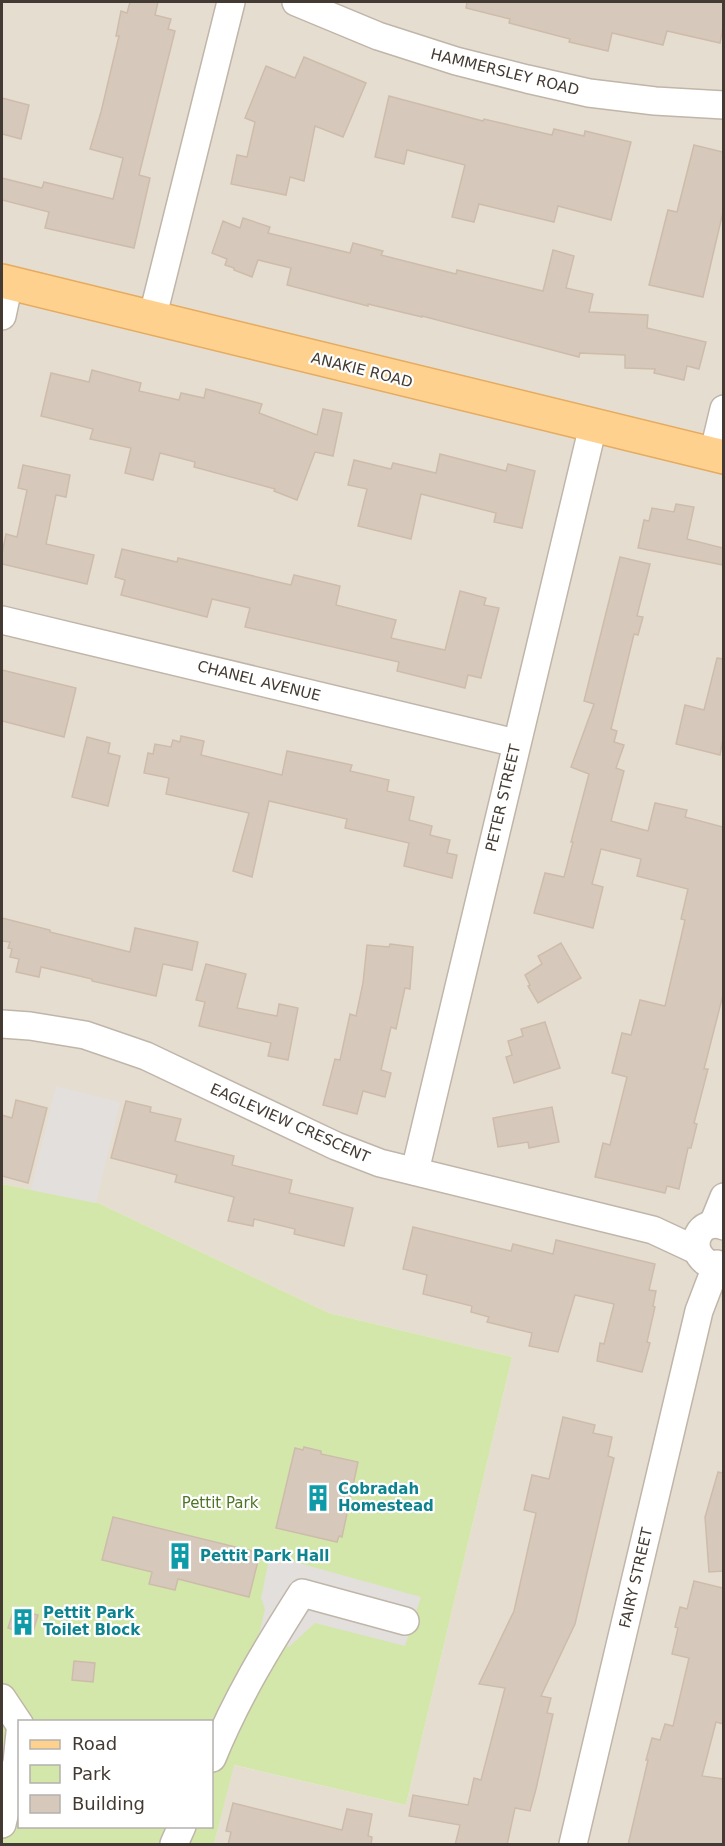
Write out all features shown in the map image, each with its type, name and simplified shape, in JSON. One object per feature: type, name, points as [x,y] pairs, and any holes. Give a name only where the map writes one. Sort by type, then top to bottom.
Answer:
[{"type":"main road","name":"ANAKIE ROAD","points":[[5,282],[718,456]]},
{"type":"street","points":[[152,319],[231,2]]},
{"type":"street","name":"HAMMERSLEY ROAD","points":[[296,2],[378,36],[456,61],[526,79],[589,93],[655,101],[723,105]]},
{"type":"street","points":[[2,316],[5,282]]},
{"type":"street","points":[[718,456],[723,409]]},
{"type":"street","name":"PETER STREET","points":[[415,1171],[593,426]]},
{"type":"street","name":"CHANEL AVENUE","points":[[2,620],[516,743]]},
{"type":"street","name":"EAGLEVIEW CRESCENT","points":[[2,1024],[84,1035],[146,1056],[336,1146],[380,1163],[711,1244]]},
{"type":"street","name":"FAIRY STREET","points":[[573,1845],[699,1311],[711,1244],[723,1197]]},
{"type":"street","points":[[213,1756],[230,1714],[255,1667],[302,1593],[405,1621]]},
{"type":"street","points":[[2,1698],[18,1722]]},
{"type":"street","points":[[2,1824],[18,1752]]},
{"type":"street","points":[[174,1845],[182,1828]]},
{"type":"shaded area","points":[[2,2],[723,2],[723,1844],[214,1844],[233,1765],[406,1805],[512,1357],[329,1313],[98,1203],[2,1184]]},
{"type":"shaded area","points":[[56,1086],[120,1102],[96,1203],[31,1190]]},
{"type":"shaded area","points":[[270,1555],[421,1597],[405,1646],[315,1623],[289,1647],[259,1634],[265,1609],[261,1598]]},
{"type":"green space","name":"Pettit Park","points":[[2,1184],[98,1203],[329,1313],[512,1357],[406,1805],[234,1765],[214,1844],[2,1844]]},
{"type":"building","points":[[130,2],[158,2],[155,15],[171,19],[168,29],[175,31],[139,175],[150,178],[134,248],[45,228],[49,212],[2,200],[2,178],[42,188],[44,182],[113,199],[123,158],[90,149],[119,36],[116,36],[121,11],[127,13]]},
{"type":"building","points":[[467,2],[723,2],[723,27],[720,43],[667,31],[663,45],[612,33],[608,51],[569,42],[570,39],[509,23],[510,19],[466,8]]},
{"type":"building","points":[[304,57],[366,83],[343,137],[315,126],[304,181],[290,177],[286,195],[231,184],[237,155],[247,157],[255,122],[245,118],[266,66],[295,78]]},
{"type":"building","points":[[389,96],[483,121],[484,119],[552,135],[554,129],[584,136],[585,131],[631,142],[611,220],[558,206],[554,222],[479,204],[474,222],[452,217],[465,165],[407,150],[404,164],[375,157]]},
{"type":"building","points":[[2,98],[29,105],[21,139],[2,134]]},
{"type":"building","points":[[694,145],[723,152],[723,212],[703,297],[649,285],[668,210],[677,212]]},
{"type":"building","points":[[243,218],[270,227],[268,233],[350,253],[353,243],[383,251],[381,255],[456,274],[457,270],[543,291],[553,250],[574,256],[566,288],[593,294],[589,312],[648,315],[647,328],[706,342],[699,369],[687,366],[684,380],[654,373],[655,369],[625,368],[625,355],[580,353],[579,357],[422,316],[368,304],[368,306],[287,285],[291,268],[258,260],[252,277],[225,265],[227,259],[212,253],[223,221],[240,228]]},
{"type":"building","points":[[92,370],[141,383],[139,391],[179,400],[181,393],[204,398],[206,389],[262,404],[259,413],[317,435],[323,409],[342,413],[333,456],[315,452],[297,500],[274,491],[275,489],[194,467],[195,462],[160,453],[153,480],[125,473],[131,448],[90,439],[93,429],[41,416],[51,373],[89,382]]},
{"type":"building","points":[[440,454],[506,471],[508,464],[535,471],[522,528],[494,522],[496,513],[421,494],[411,539],[358,526],[367,489],[348,485],[354,460],[391,469],[393,463],[436,473]]},
{"type":"building","points":[[23,465],[70,475],[66,497],[56,495],[46,544],[94,555],[87,584],[2,564],[6,534],[17,537],[27,490],[18,488]]},
{"type":"building","points":[[676,504],[694,507],[687,539],[723,548],[723,565],[638,548],[644,520],[649,521],[652,508],[674,512]]},
{"type":"building","points":[[122,549],[177,562],[178,558],[291,585],[294,575],[340,586],[336,605],[396,620],[391,638],[445,650],[460,591],[486,598],[484,605],[499,608],[481,678],[468,675],[465,688],[397,671],[399,662],[245,627],[250,608],[212,599],[207,617],[121,595],[125,580],[115,577]]},
{"type":"building","points":[[620,557],[650,564],[637,616],[643,617],[638,635],[634,634],[611,729],[617,731],[614,742],[624,745],[616,768],[624,771],[611,821],[648,831],[655,803],[687,810],[685,817],[723,827],[723,995],[704,1069],[708,1069],[694,1123],[697,1124],[691,1148],[688,1148],[679,1189],[667,1186],[665,1193],[595,1177],[603,1143],[610,1145],[627,1077],[612,1073],[622,1033],[631,1035],[640,1000],[665,1006],[685,920],[681,919],[688,889],[637,876],[641,859],[601,849],[592,884],[603,887],[593,928],[534,913],[545,873],[564,877],[573,842],[571,842],[589,774],[571,767],[594,704],[584,701]]},
{"type":"building","points":[[717,658],[723,659],[723,739],[720,755],[676,744],[685,705],[704,710]]},
{"type":"building","points":[[2,670],[76,688],[64,737],[2,721]]},
{"type":"building","points":[[181,736],[204,741],[201,755],[282,775],[287,751],[352,765],[350,771],[389,780],[387,791],[414,797],[409,820],[432,826],[430,835],[450,840],[447,853],[457,855],[452,878],[404,866],[409,843],[345,828],[347,819],[269,801],[252,877],[233,871],[249,813],[166,794],[169,778],[144,773],[148,753],[153,754],[155,744],[171,747],[173,740],[180,742]]},
{"type":"building","points":[[87,737],[110,743],[108,753],[120,756],[108,806],[72,797]]},
{"type":"building","points":[[2,918],[130,952],[135,928],[198,942],[192,970],[163,964],[156,996],[41,967],[39,977],[16,972],[19,959],[10,957],[12,949],[8,948],[10,942],[2,941]]},
{"type":"building","points":[[561,943],[581,978],[538,1003],[528,986],[530,985],[525,975],[542,964],[538,956]]},
{"type":"building","points":[[390,944],[413,947],[410,989],[405,988],[396,1029],[391,1027],[381,1070],[391,1073],[385,1097],[363,1091],[357,1114],[323,1105],[335,1059],[340,1060],[350,1014],[356,1016],[363,983],[367,945],[389,947]]},
{"type":"building","points":[[206,964],[246,974],[237,1008],[277,1016],[279,1004],[298,1008],[288,1060],[268,1056],[271,1043],[199,1026],[205,1002],[196,1000]]},
{"type":"building","points":[[545,1022],[560,1068],[514,1083],[506,1057],[512,1055],[508,1041],[523,1036],[521,1029]]},
{"type":"building","points":[[16,1100],[47,1108],[28,1183],[2,1176],[2,1115],[12,1118]]},
{"type":"building","points":[[126,1101],[151,1107],[150,1112],[181,1119],[175,1141],[234,1156],[232,1165],[292,1180],[289,1193],[353,1208],[344,1246],[294,1234],[295,1229],[254,1219],[253,1226],[228,1221],[234,1197],[175,1182],[177,1175],[111,1158]]},
{"type":"building","points":[[552,1107],[559,1142],[529,1148],[528,1142],[498,1147],[493,1118]]},
{"type":"building","points":[[413,1227],[511,1251],[513,1244],[553,1254],[556,1240],[655,1264],[649,1290],[656,1291],[653,1306],[655,1307],[647,1342],[650,1343],[642,1372],[597,1361],[600,1343],[604,1344],[614,1304],[575,1295],[558,1352],[529,1346],[532,1333],[487,1322],[489,1317],[471,1312],[472,1306],[423,1294],[427,1275],[403,1269]]},
{"type":"building","points":[[563,1417],[595,1425],[593,1433],[612,1437],[608,1456],[614,1458],[575,1624],[541,1696],[551,1698],[547,1713],[553,1714],[536,1789],[530,1811],[515,1808],[507,1845],[455,1845],[460,1825],[409,1816],[413,1795],[468,1805],[474,1778],[481,1780],[505,1688],[479,1684],[514,1611],[536,1513],[524,1510],[532,1475],[549,1479]]},
{"type":"building","name":"Cobradah Homestead","points":[[304,1447],[321,1451],[321,1454],[358,1462],[342,1537],[339,1536],[337,1542],[276,1528],[295,1448],[303,1450]]},
{"type":"building","points":[[718,1472],[723,1473],[723,1571],[709,1572],[705,1517]]},
{"type":"building","name":"Pettit Park Hall","points":[[113,1517],[260,1553],[249,1597],[178,1579],[175,1590],[149,1584],[152,1572],[102,1560]]},
{"type":"building","points":[[694,1581],[723,1588],[723,1724],[716,1722],[702,1776],[723,1779],[723,1845],[628,1845],[652,1738],[660,1740],[665,1724],[673,1726],[689,1658],[672,1654],[678,1628],[675,1627],[680,1607],[687,1609]]},
{"type":"building","name":"Pettit Park Toilet Block","points":[[14,1609],[38,1615],[32,1635],[8,1628]]},
{"type":"building","points":[[74,1661],[95,1663],[93,1682],[72,1680]]},
{"type":"building","points":[[233,1803],[342,1830],[347,1809],[372,1814],[368,1836],[372,1837],[371,1845],[228,1845],[231,1832],[226,1831]]},
{"type":"place","name":"Cobradah Homestead","points":[[318,1498]]},
{"type":"place","name":"Pettit Park Hall","points":[[180,1556]]},
{"type":"place","name":"Pettit Park Toilet Block","points":[[23,1622]]}]
